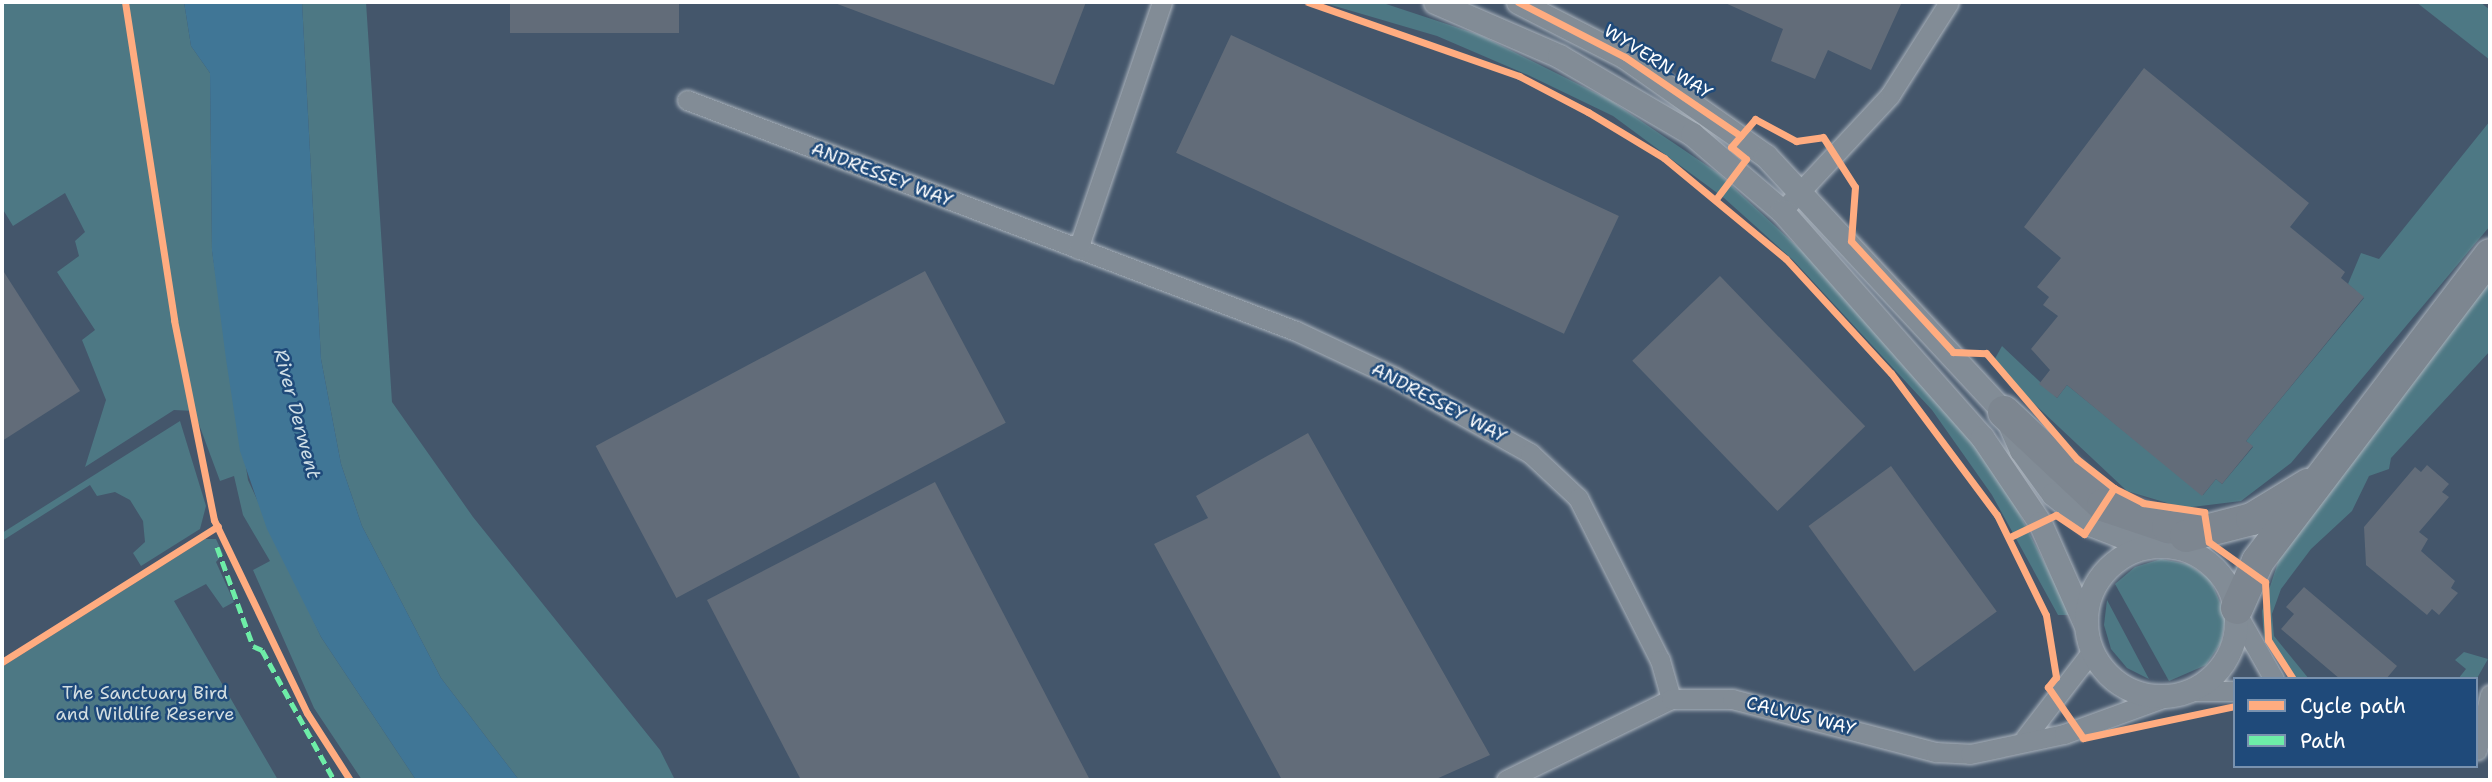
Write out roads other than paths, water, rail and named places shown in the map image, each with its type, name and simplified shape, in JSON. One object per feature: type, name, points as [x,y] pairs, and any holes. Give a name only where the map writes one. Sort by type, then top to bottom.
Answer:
[{"type":"highway","points":[[2237,611],[2250,572],[2318,478],[2490,255]]},
{"type":"highway","points":[[2004,412],[2103,505],[2168,527],[2206,530]]},
{"type":"highway","points":[[2148,546],[2252,519],[2318,478]]},
{"type":"street","points":[[1078,249],[1162,2]]},
{"type":"street","points":[[1435,2],[1559,57],[1692,134],[1782,211],[1982,438],[2040,523],[2085,624],[2092,652],[2124,687],[2180,693],[2233,691]]},
{"type":"street","name":"WYVERN WAY","points":[[1518,2],[1677,90],[1802,189],[2004,412],[2021,450],[2053,494],[2090,524],[2148,546]]},
{"type":"street","points":[[1782,211],[1911,69],[1950,2]]},
{"type":"street","name":"ANDRESSEY WAY","points":[[687,100],[1296,331],[1394,377],[1530,453],[1578,498],[1660,660],[1671,699]]},
{"type":"street","points":[[2085,624],[2090,594],[2106,568],[2148,546],[2200,558],[2226,584],[2237,611],[2273,677]]},
{"type":"street","points":[[2180,693],[2229,656],[2237,611]]},
{"type":"street","points":[[2025,738],[2092,652]]},
{"type":"street","name":"CALVUS WAY","points":[[1506,780],[1671,699],[1732,699],[1781,708],[1936,752],[1970,754],[2025,738],[2064,734],[2180,693]]},
{"type":"street","points":[[2478,746],[2490,694]]},
{"type":"water","name":"River Derwent","points":[[184,2],[302,2],[321,359],[341,464],[362,526],[441,678],[519,780],[416,780],[321,637],[267,529],[240,451],[212,251],[210,73],[191,46]]},
{"type":"park label","name":"The Sanctuary Bird and Wildlife Reserve","points":[[145,704]]}]
